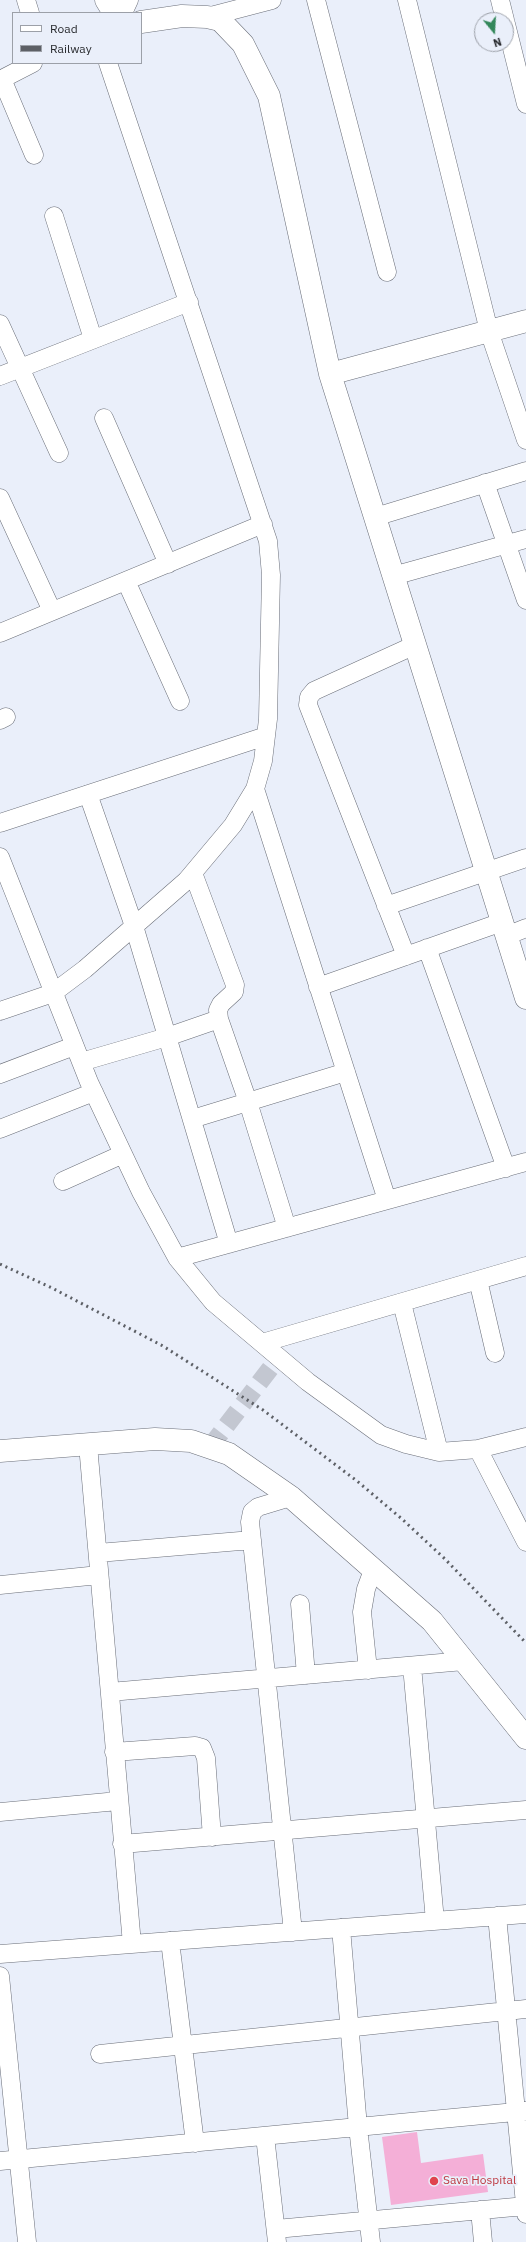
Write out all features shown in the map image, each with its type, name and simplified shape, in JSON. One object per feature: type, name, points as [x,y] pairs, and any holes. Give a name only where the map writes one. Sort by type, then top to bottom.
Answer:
[{"type":"street","points":[[26,0],[30,12]]},
{"type":"street","points":[[106,0],[113,12]]},
{"type":"street","points":[[123,12],[129,0]]},
{"type":"street","points":[[207,17],[230,5],[272,0]]},
{"type":"street","points":[[316,0],[387,272]]},
{"type":"street","points":[[407,0],[489,331],[526,440]]},
{"type":"street","points":[[500,0],[503,12]]},
{"type":"street","points":[[142,22],[182,16],[207,17],[220,20],[243,44],[269,96],[330,374],[486,871],[511,929],[526,998]]},
{"type":"street","points":[[518,40],[526,104]]},
{"type":"street","points":[[31,64],[1,79],[34,155]]},
{"type":"street","points":[[0,1011],[53,993],[85,970],[193,873],[234,825],[255,789],[263,761],[268,719],[271,575],[268,541],[264,524],[108,64]]},
{"type":"street","points":[[54,216],[93,339]]},
{"type":"street","points":[[0,376],[189,302]]},
{"type":"street","points":[[330,374],[526,321]]},
{"type":"street","points":[[0,324],[59,453]]},
{"type":"street","points":[[104,418],[168,564]]},
{"type":"street","points":[[375,517],[526,471]]},
{"type":"street","points":[[485,483],[526,600]]},
{"type":"street","points":[[0,498],[52,612]]},
{"type":"street","points":[[0,633],[264,524]]},
{"type":"street","points":[[393,576],[526,539]]},
{"type":"street","points":[[126,581],[180,701]]},
{"type":"street","points":[[406,956],[308,706],[309,697],[314,691],[415,645]]},
{"type":"street","points":[[0,823],[266,736]]},
{"type":"street","points":[[255,789],[387,1200]]},
{"type":"street","points":[[88,794],[134,926],[229,1244]]},
{"type":"street","points":[[0,857],[78,1054],[94,1092],[141,1192],[177,1258],[213,1302],[308,1382],[381,1435],[406,1444],[439,1452],[478,1449],[526,1437]]},
{"type":"street","points":[[386,906],[526,858]]},
{"type":"street","points":[[193,873],[235,985],[234,992],[221,1004],[218,1010],[219,1019],[248,1102],[287,1228]]},
{"type":"street","points":[[318,987],[427,948],[511,929]]},
{"type":"street","points":[[427,948],[506,1168]]},
{"type":"street","points":[[0,1074],[78,1054],[167,1037],[219,1019]]},
{"type":"street","points":[[192,1119],[346,1072]]},
{"type":"street","points":[[0,1129],[94,1092]]},
{"type":"street","points":[[63,1181],[123,1154]]},
{"type":"street","points":[[177,1258],[526,1162]]},
{"type":"street","points":[[262,1343],[526,1266]]},
{"type":"street","points":[[478,1280],[495,1353]]},
{"type":"street","points":[[402,1303],[439,1452]]},
{"type":"street","points":[[0,1452],[155,1439],[191,1441],[229,1454],[291,1497],[432,1621],[526,1738]]},
{"type":"street","points":[[88,1445],[118,1801],[132,1944]]},
{"type":"street","points":[[478,1449],[526,1542]]},
{"type":"street","points":[[291,1497],[258,1507],[252,1512],[250,1522],[293,1932]]},
{"type":"street","points":[[98,1553],[252,1540]]},
{"type":"street","points":[[368,1670],[362,1612],[366,1589],[373,1570]]},
{"type":"street","points":[[0,1585],[99,1575]]},
{"type":"street","points":[[300,1604],[306,1675]]},
{"type":"street","points":[[110,1692],[464,1661]]},
{"type":"street","points":[[412,1666],[435,1921]]},
{"type":"street","points":[[114,1752],[195,1746],[202,1748],[206,1758],[212,1837]]},
{"type":"street","points":[[0,1812],[118,1801]]},
{"type":"street","points":[[122,1844],[526,1810]]},
{"type":"street","points":[[0,1954],[526,1914]]},
{"type":"street","points":[[265,2136],[276,2236],[368,2221],[480,2210],[526,2209],[521,2112],[506,2011],[497,1916]]},
{"type":"street","points":[[341,1928],[358,2127],[371,2242]]},
{"type":"street","points":[[170,1941],[195,2143]]},
{"type":"street","points":[[0,1976],[4,2046],[20,2159],[27,2242]]},
{"type":"street","points":[[100,2054],[526,2009]]},
{"type":"street","points":[[0,2161],[521,2112]]},
{"type":"street","points":[[480,2210],[483,2242]]},
{"type":"building","points":[[417,2132],[421,2163],[483,2154],[488,2192],[391,2205],[382,2137]]},
{"type":"tunnel","points":[[210,1447],[279,1357]]},
{"type":"railway","points":[[0,1264],[52,1288],[163,1346],[263,1410],[357,1481],[402,1519],[445,1559],[526,1643]]},
{"type":"place","name":"Sava Hospital","points":[[434,2181]]}]
